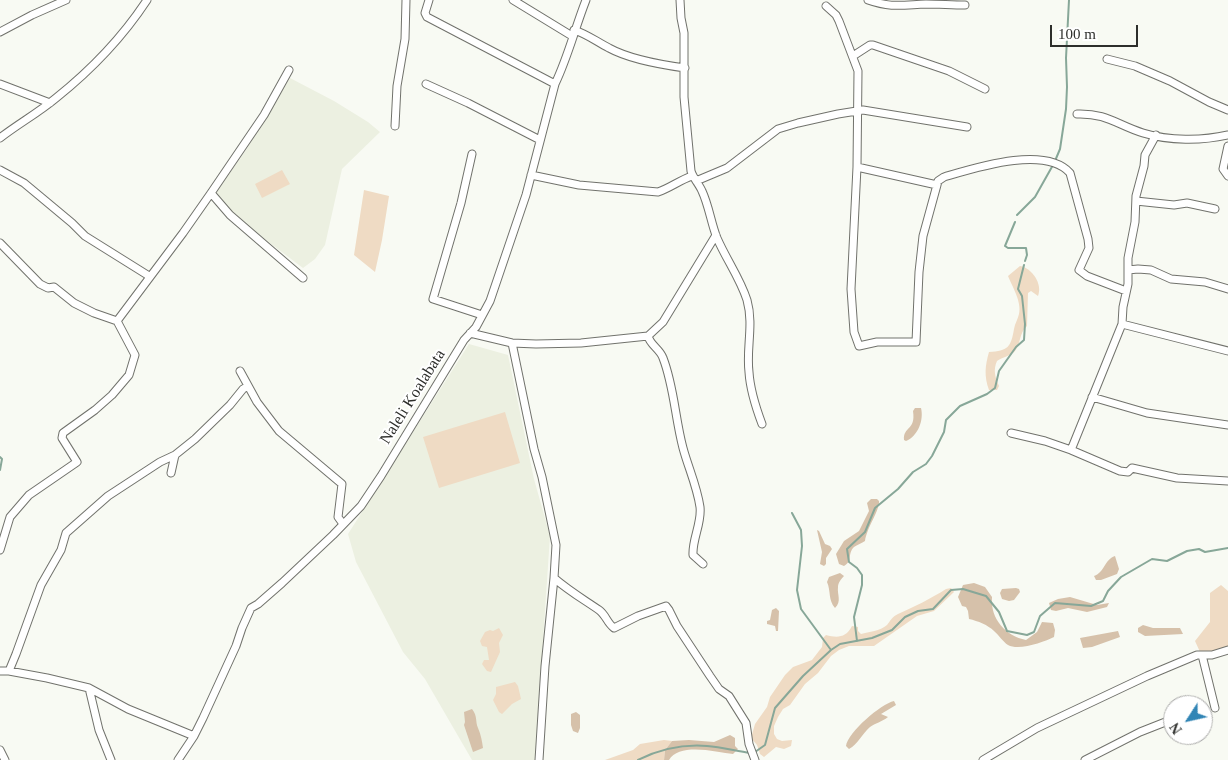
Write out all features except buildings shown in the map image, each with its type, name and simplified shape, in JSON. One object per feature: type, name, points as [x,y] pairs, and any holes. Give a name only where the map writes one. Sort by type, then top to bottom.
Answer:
[{"type":"street","points":[[0,32],[66,0]]},
{"type":"street","points":[[0,138],[50,103],[73,84],[124,33],[147,0]]},
{"type":"street","points":[[395,126],[398,86],[405,39],[406,0]]},
{"type":"street","points":[[428,0],[425,12],[427,17],[555,84]]},
{"type":"street","points":[[513,0],[573,33],[588,34],[610,49],[660,65],[685,68]]},
{"type":"street","name":"Naleli Koalabata","points":[[178,760],[194,736],[251,608],[271,592],[361,506],[407,431],[470,333],[476,327],[490,301],[531,175],[555,84],[567,57],[573,33],[586,0]]},
{"type":"street","points":[[680,0],[681,18],[684,26],[684,98],[694,178],[705,199],[716,235],[742,287],[747,302],[751,325],[749,373],[762,424]]},
{"type":"street","points":[[868,0],[886,6],[925,4],[966,5]]},
{"type":"street","points":[[826,6],[840,21],[858,71],[857,167],[851,288],[854,332],[859,346],[877,342],[916,342],[923,236],[938,181],[944,177],[1008,161],[1042,160],[1065,168],[1070,173],[1089,248],[1079,270],[1087,276],[1126,291]]},
{"type":"street","points":[[853,56],[873,45],[949,71],[985,89]]},
{"type":"street","points":[[1107,59],[1135,66],[1228,110]]},
{"type":"street","points":[[117,320],[211,193],[264,115],[289,70]]},
{"type":"street","points":[[0,84],[50,103]]},
{"type":"street","points":[[426,84],[460,99],[540,140]]},
{"type":"street","points":[[531,175],[579,185],[658,192],[668,189],[683,179],[694,178],[727,168],[778,129],[798,123],[857,111],[898,115],[966,127]]},
{"type":"street","points":[[1078,114],[1102,115],[1144,134],[1156,136],[1195,138],[1228,135]]},
{"type":"street","points":[[1072,450],[1122,324],[1128,258],[1135,222],[1136,201],[1145,155],[1156,136]]},
{"type":"street","points":[[1228,146],[1223,169],[1228,176]]},
{"type":"street","points":[[472,154],[461,203],[433,299],[482,315]]},
{"type":"street","points":[[857,167],[937,185]]},
{"type":"street","points":[[0,170],[32,190],[85,236],[149,276]]},
{"type":"street","points":[[211,193],[230,215],[303,278]]},
{"type":"street","points":[[1136,201],[1174,205],[1187,203],[1215,209]]},
{"type":"street","points":[[470,333],[512,343],[536,344],[581,343],[648,336],[655,332],[663,322],[716,235]]},
{"type":"street","points":[[0,242],[40,284],[48,288],[54,287],[74,303],[94,313],[117,320],[135,355],[129,375],[107,400],[63,433],[62,438],[77,462],[29,495],[10,517],[0,550]]},
{"type":"street","points":[[1128,270],[1151,270],[1170,279],[1205,282],[1228,289]]},
{"type":"street","points":[[1122,324],[1228,351]]},
{"type":"street","points":[[648,336],[649,340],[663,356],[683,447],[697,489],[700,509],[697,530],[692,545],[693,555],[703,564]]},
{"type":"street","points":[[512,343],[556,545],[539,760]]},
{"type":"street","points":[[240,371],[279,431],[342,484],[338,517],[343,524]]},
{"type":"street","points":[[9,671],[40,585],[61,550],[66,534],[108,496],[160,462],[175,455],[200,434],[248,386]]},
{"type":"street","points":[[1092,397],[1147,413],[1228,425]]},
{"type":"street","points":[[1011,433],[1072,450],[1120,471],[1128,472],[1132,468],[1177,478],[1228,481]]},
{"type":"street","points":[[171,473],[175,455]]},
{"type":"street","points":[[554,578],[572,593],[602,612],[609,625],[614,628],[638,616],[666,606],[710,676],[719,689],[729,696],[746,723],[749,744],[755,760]]},
{"type":"street","points":[[983,760],[1006,745],[1082,705],[1197,655],[1212,655],[1228,650]]},
{"type":"street","points":[[1202,655],[1215,708]]},
{"type":"street","points":[[0,671],[47,678],[89,688],[128,710],[194,736]]},
{"type":"street","points":[[89,688],[99,730],[111,760]]},
{"type":"street","points":[[1085,760],[1140,732],[1163,723]]},
{"type":"street","points":[[0,750],[6,760]]},
{"type":"shaded area","points":[[290,78],[334,101],[368,122],[380,132],[342,169],[325,245],[315,259],[303,268],[233,213],[217,194],[217,191],[246,150]]},
{"type":"shaded area","points":[[282,170],[290,184],[262,198],[255,184]]},
{"type":"shaded area","points":[[364,190],[389,196],[375,272],[354,255]]},
{"type":"shaded area","points":[[1020,266],[1029,270],[1038,282],[1038,296],[1031,291],[1028,293],[1027,326],[1015,351],[997,361],[995,374],[999,386],[997,390],[989,390],[986,371],[989,352],[1000,351],[1010,344],[1019,314],[1018,299],[1008,276]]},
{"type":"shaded area","points":[[469,344],[508,355],[534,479],[550,536],[535,760],[472,760],[425,679],[403,652],[356,562],[348,534]]},
{"type":"shaded area","points":[[915,408],[921,408],[921,422],[917,432],[906,441],[904,440],[905,432],[913,422],[913,411]]},
{"type":"shaded area","points":[[505,412],[520,463],[439,488],[423,437]]},
{"type":"shaded area","points":[[871,499],[877,499],[879,505],[865,541],[854,547],[847,564],[844,566],[839,564],[836,554],[844,541],[859,531],[869,511],[867,503]]},
{"type":"shaded area","points":[[817,530],[825,544],[832,549],[826,558],[824,566],[820,564],[822,552]]},
{"type":"shaded area","points":[[1115,556],[1119,569],[1117,574],[1096,580],[1094,576]]},
{"type":"shaded area","points":[[840,573],[844,576],[839,584],[839,600],[835,608],[831,602],[827,582],[829,577]]},
{"type":"shaded area","points":[[974,583],[985,587],[992,597],[992,605],[997,619],[1012,635],[1026,640],[1037,632],[1042,622],[1053,623],[1054,637],[1031,645],[1018,647],[1006,644],[989,627],[969,619],[966,607],[962,606],[958,597],[963,585]]},
{"type":"shaded area","points":[[1221,585],[1228,591],[1228,649],[1220,652],[1200,652],[1195,641],[1210,622],[1210,593]]},
{"type":"shaded area","points":[[951,588],[954,592],[934,611],[917,616],[874,646],[849,646],[831,656],[818,673],[805,684],[790,705],[783,709],[774,726],[774,734],[777,739],[782,741],[792,740],[791,746],[784,749],[776,747],[764,757],[760,754],[757,745],[751,738],[755,724],[785,675],[793,667],[812,660],[822,647],[823,638],[826,635],[834,637],[844,635],[852,626],[858,627],[858,631],[861,634],[878,630],[887,625],[896,615]]},
{"type":"shaded area","points":[[1016,588],[1020,592],[1014,600],[1002,599],[1000,593],[1002,589]]},
{"type":"shaded area","points":[[1070,597],[1097,605],[1109,603],[1107,607],[1087,612],[1068,608],[1056,611],[1051,610],[1049,603]]},
{"type":"shaded area","points":[[776,608],[779,611],[778,631],[776,631],[775,626],[767,624],[772,610]]},
{"type":"shaded area","points":[[1143,625],[1153,628],[1180,628],[1183,634],[1145,636],[1138,632],[1138,628]]},
{"type":"shaded area","points":[[499,628],[503,635],[499,643],[500,652],[491,672],[487,671],[482,664],[484,660],[489,660],[487,647],[482,646],[480,641],[485,632]]},
{"type":"shaded area","points":[[1118,631],[1120,637],[1092,647],[1083,648],[1080,638]]},
{"type":"shaded area","points":[[515,682],[521,699],[512,704],[502,714],[493,700],[496,694],[496,687]]},
{"type":"shaded area","points":[[894,701],[896,705],[881,714],[888,717],[870,727],[852,747],[849,749],[846,746],[853,733],[866,719],[881,707]]},
{"type":"shaded area","points":[[472,709],[476,717],[483,748],[473,752],[464,725],[464,712]]},
{"type":"shaded area","points":[[576,712],[580,715],[578,733],[573,731],[571,725],[571,714]]},
{"type":"shaded area","points":[[730,735],[735,738],[735,746],[738,749],[733,754],[708,750],[689,750],[681,751],[674,754],[669,760],[664,760],[665,750],[672,741],[714,742]]},
{"type":"shaded area","points":[[664,740],[672,741],[665,750],[664,760],[605,760],[633,750],[640,744]]},
{"type":"waterway","points":[[1055,161],[1060,149],[1066,109],[1069,0]]},
{"type":"waterway","points":[[1017,215],[1035,197],[1053,165]]},
{"type":"waterway","points":[[1015,222],[1005,246],[1008,248],[1026,248],[1027,255],[1025,261]]},
{"type":"waterway","points":[[857,641],[854,617],[862,585],[862,575],[849,562],[847,549],[865,532],[875,508],[898,489],[913,472],[926,464],[944,432],[946,420],[960,406],[987,394],[995,388],[999,371],[1016,347],[1024,340],[1025,324],[1022,296],[1018,289],[1024,265]]},
{"type":"waterway","points":[[0,457],[2,459],[0,470]]},
{"type":"waterway","points":[[792,513],[801,530],[802,546],[797,590],[801,609],[831,650]]},
{"type":"waterway","points":[[755,752],[765,745],[775,708],[803,676],[831,650],[840,644],[872,638],[892,630],[905,617],[918,611],[933,609],[951,590],[963,589],[986,596],[999,612],[1007,631],[1027,635],[1034,632],[1040,616],[1055,603],[1091,606],[1103,601],[1108,591],[1121,577],[1152,559],[1167,561],[1187,551],[1199,549],[1205,552],[1228,548]]},
{"type":"waterway","points":[[638,760],[663,750],[689,746],[712,747],[750,753]]}]
